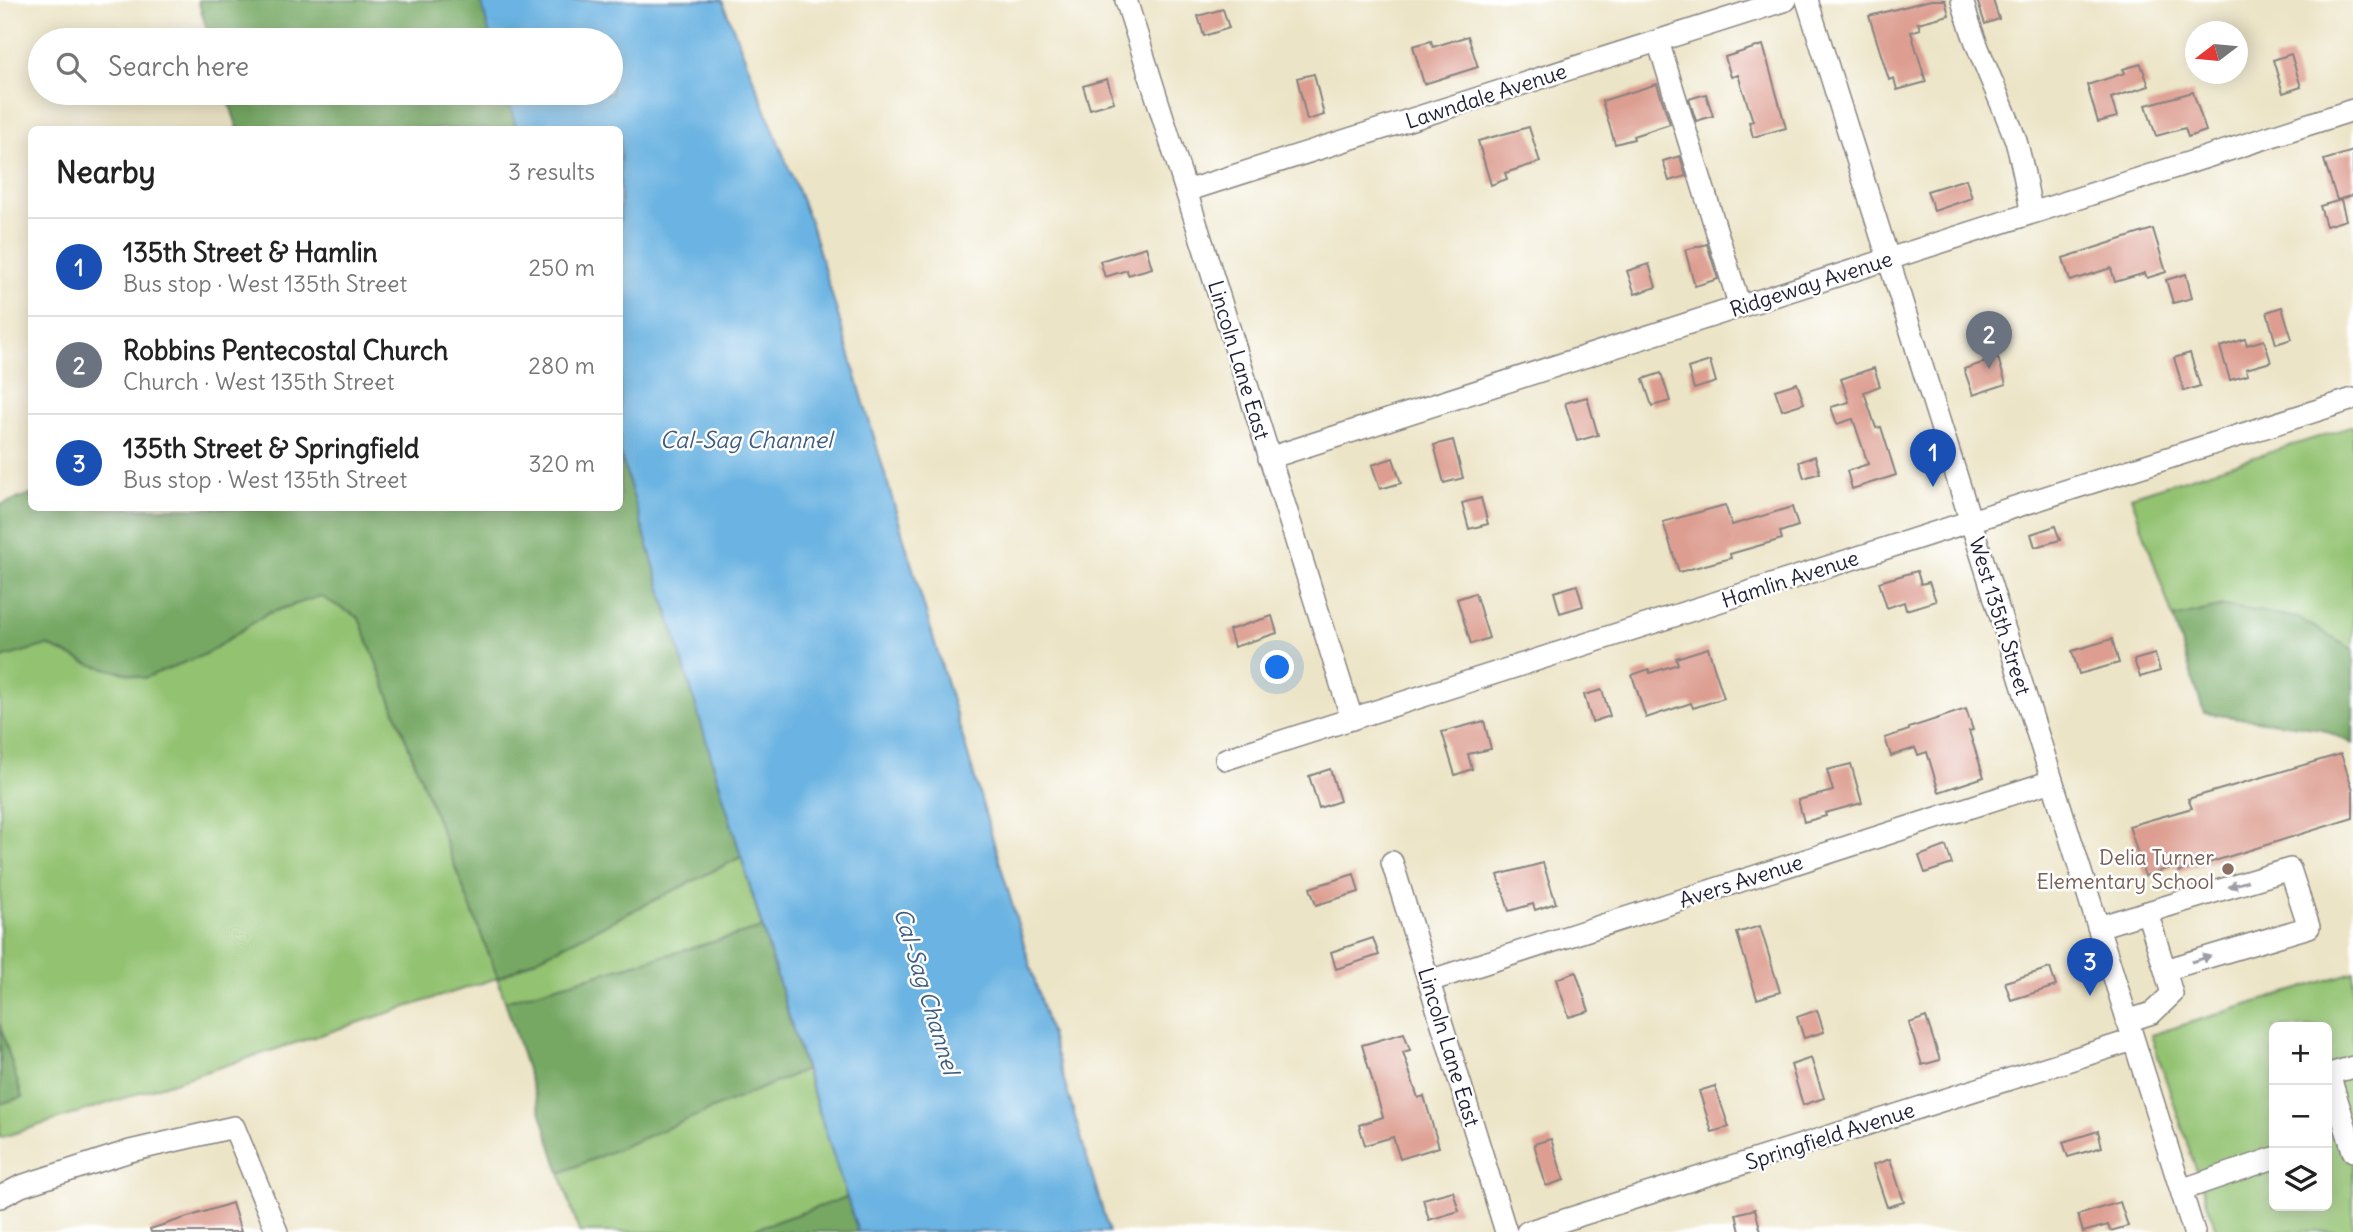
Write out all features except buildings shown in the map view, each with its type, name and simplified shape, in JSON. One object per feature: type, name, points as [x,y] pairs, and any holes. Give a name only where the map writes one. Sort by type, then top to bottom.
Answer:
[{"type":"street","name":"Lincoln Lane East","points":[[1126,0],[1352,719]]},
{"type":"street","name":"Lawndale Avenue","points":[[1186,191],[1786,0]]},
{"type":"street","name":"West 135th Street","points":[[1807,0],[2194,1232]]},
{"type":"street","points":[[1962,0],[1986,71],[2014,137],[2032,213]]},
{"type":"street","points":[[1658,41],[1740,306]]},
{"type":"street","name":"Ridgeway Avenue","points":[[1269,457],[2353,110]]},
{"type":"street","name":"Hamlin Avenue","points":[[1226,759],[2353,399]]},
{"type":"street","name":"Avers Avenue","points":[[1429,981],[2052,781]]},
{"type":"street","name":"Lincoln Lane East","points":[[1392,862],[1506,1232]]},
{"type":"street","points":[[2098,927],[2147,912],[2290,869],[2309,927],[2165,970],[2147,912]]},
{"type":"street","name":"Springfield Avenue","points":[[1527,1232],[2130,1030],[2172,994],[2165,970]]},
{"type":"street","points":[[2342,1142],[2329,1074],[2353,1066]]},
{"type":"street","points":[[0,1197],[21,1186],[130,1151],[234,1127],[277,1232]]},
{"type":"street","points":[[2180,1190],[2269,1160]]},
{"type":"green space","points":[[198,0],[481,0],[488,28],[206,28]]},
{"type":"green space","points":[[230,105],[510,105],[516,126],[237,126]]},
{"type":"green space","points":[[2353,426],[2353,650],[2298,618],[2224,606],[2173,618],[2131,496]]},
{"type":"green space","points":[[623,462],[741,857],[498,978],[359,618],[320,596],[266,614],[206,654],[144,678],[89,664],[47,645],[1,658],[0,668],[0,505],[28,495],[28,511],[623,511]]},
{"type":"green space","points":[[320,596],[359,618],[498,978],[741,857],[762,928],[505,1001],[497,978],[0,1138],[0,1104],[22,1097],[0,1025],[0,658],[47,645],[89,664],[206,654],[266,614]]},
{"type":"green space","points":[[2224,606],[2299,618],[2353,650],[2353,744],[2322,729],[2204,713],[2173,618]]},
{"type":"green space","points":[[762,928],[805,1070],[560,1173],[505,1001]]},
{"type":"green space","points":[[2353,972],[2353,1231],[2217,1232],[2151,1035]]},
{"type":"green space","points":[[0,1025],[22,1097],[0,1104]]},
{"type":"green space","points":[[805,1070],[847,1197],[746,1232],[579,1232],[560,1173]]},
{"type":"green space","points":[[847,1197],[858,1232],[746,1232]]},
{"type":"water","name":"Cal-Sag Channel","points":[[481,0],[722,0],[811,224],[1109,1232],[858,1232],[794,1033],[623,462],[623,126],[516,126],[510,105],[623,105],[623,28],[488,28]]},
{"type":"place","name":"Robbins Pentecostal Church","points":[[1989,369]]},
{"type":"place","name":"135th Street & Hamlin","points":[[1933,487]]},
{"type":"place","name":"Delia Turner Elementary School","points":[[2228,869]]},
{"type":"place","name":"135th Street & Springfield","points":[[2090,996]]}]
